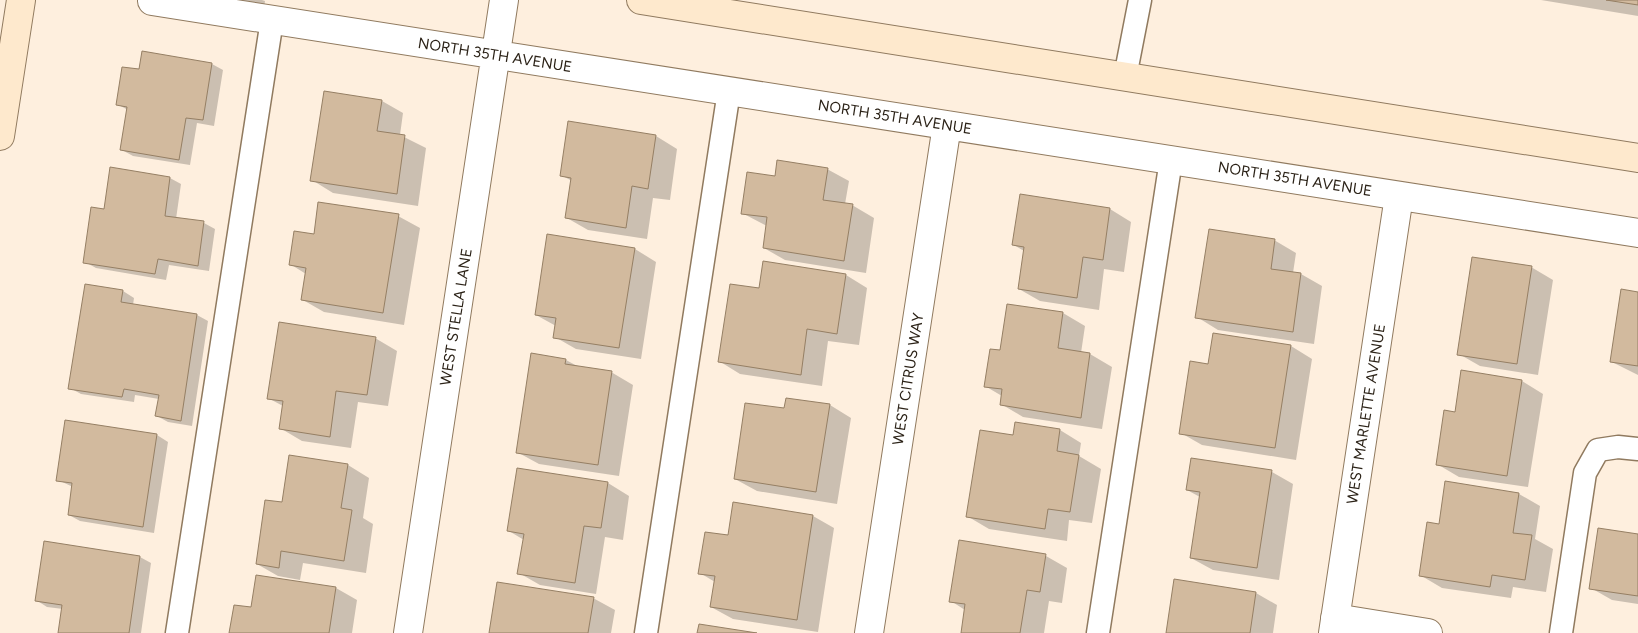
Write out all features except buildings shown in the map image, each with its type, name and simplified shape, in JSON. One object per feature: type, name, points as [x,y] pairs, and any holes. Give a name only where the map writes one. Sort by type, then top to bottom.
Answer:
[{"type":"main road","points":[[0,136],[21,0]]},
{"type":"main road","points":[[641,0],[1638,158]]},
{"type":"street","name":"WEST STELLA LANE","points":[[408,633],[504,0]]},
{"type":"street","name":"NORTH 35TH AVENUE","points":[[152,1],[1638,233]]},
{"type":"street","name":"WEST CITRUS WAY","points":[[869,633],[947,125]]},
{"type":"street","name":"WEST MARLETTE AVENUE","points":[[1334,626],[1399,196]]},
{"type":"street","points":[[1334,626],[1428,633]]},
{"type":"lane","points":[[1125,77],[1140,0]]},
{"type":"lane","points":[[178,633],[272,20]]},
{"type":"lane","points":[[646,633],[729,91]]},
{"type":"lane","points":[[1098,633],[1171,160]]},
{"type":"lane","points":[[1561,633],[1585,472],[1598,450],[1618,446],[1638,450]]}]
